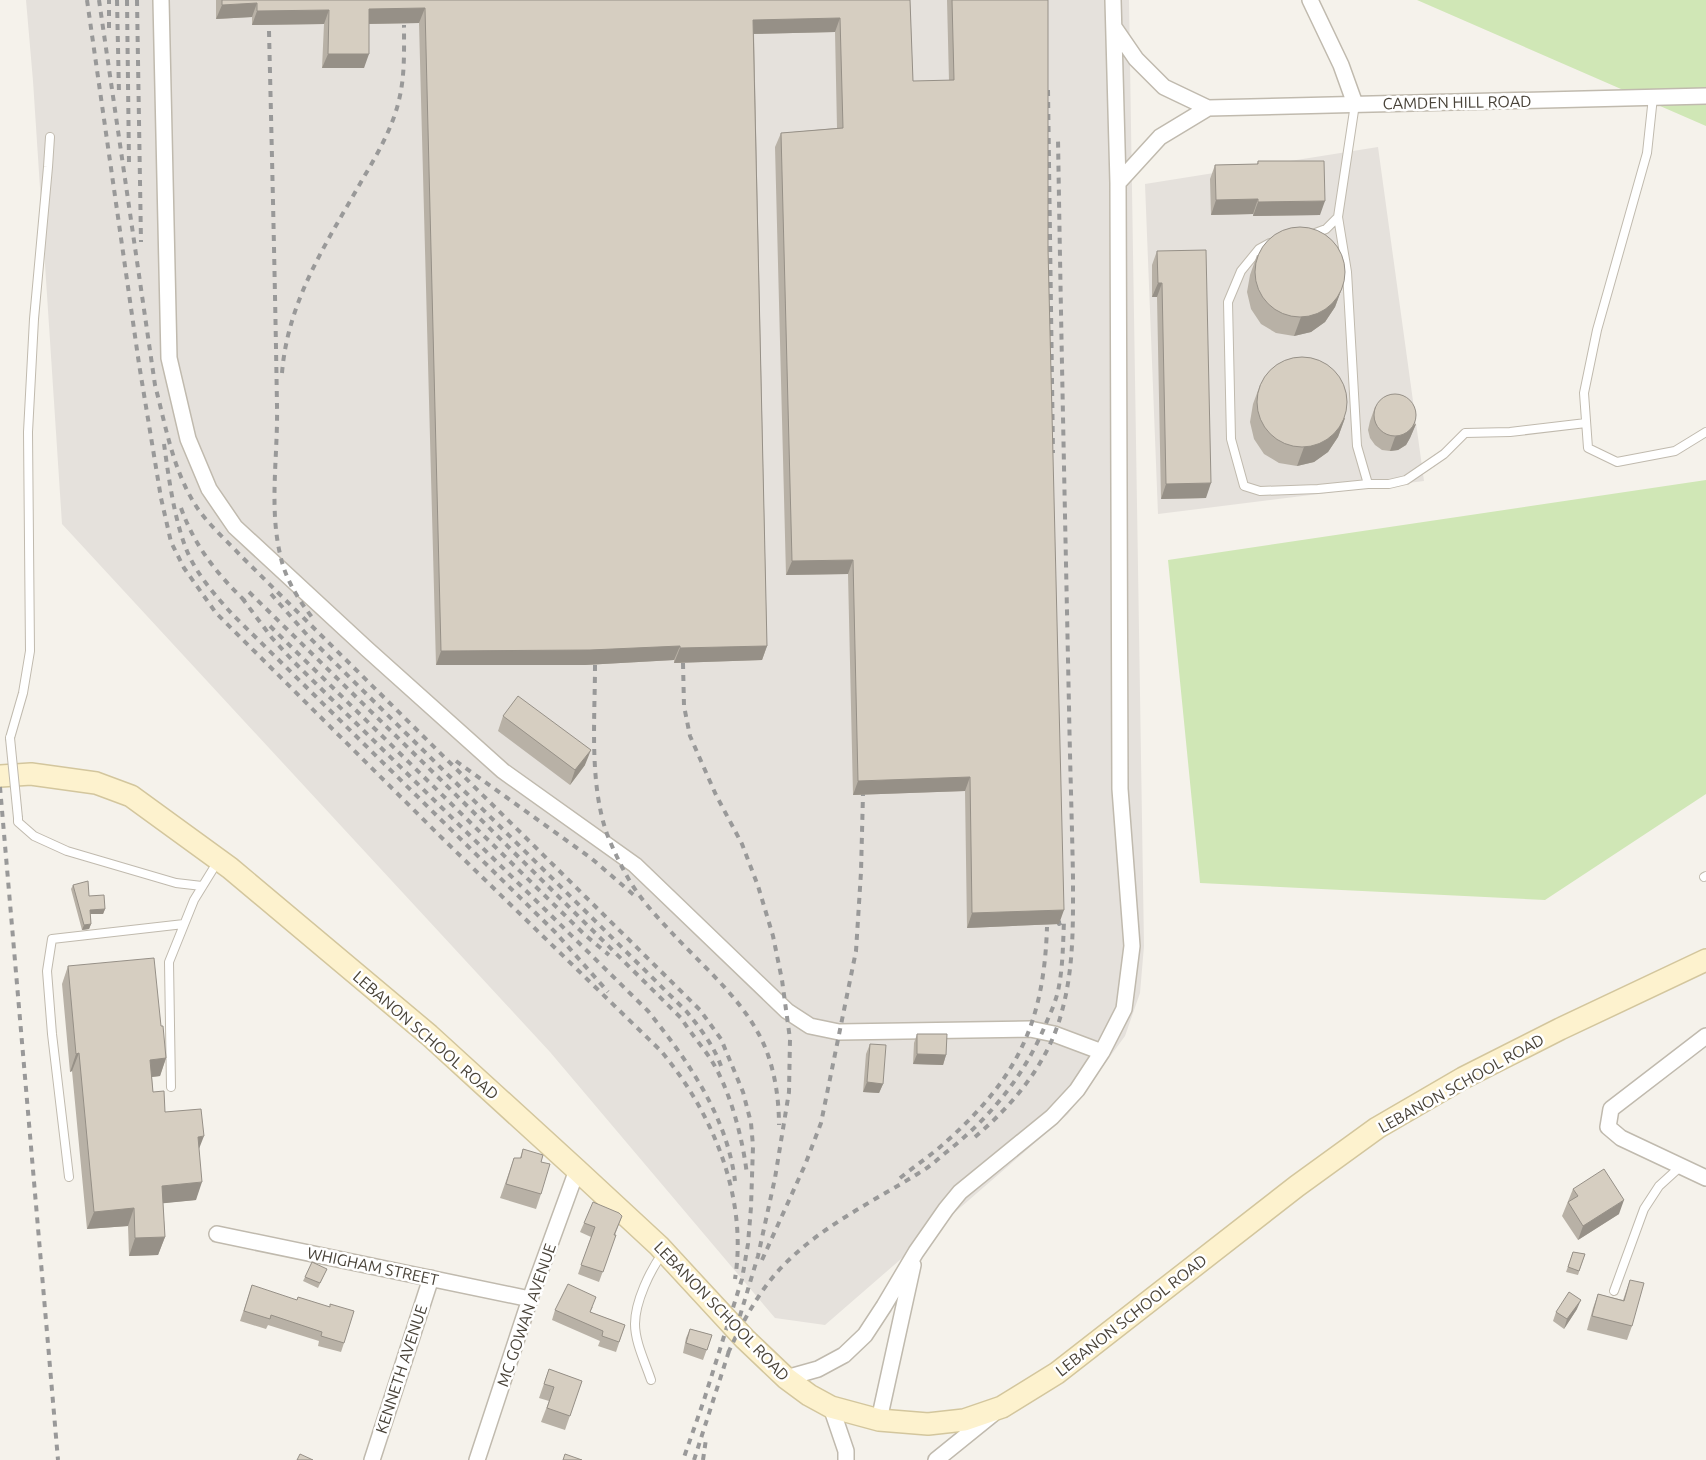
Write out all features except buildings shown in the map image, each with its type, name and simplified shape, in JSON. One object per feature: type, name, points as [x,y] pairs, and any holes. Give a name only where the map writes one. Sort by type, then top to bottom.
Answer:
[{"type":"street","points":[[161,0],[169,358],[188,439],[209,489],[235,527],[286,576],[503,770],[635,864],[787,1012],[810,1026],[839,1032],[1030,1029],[1054,1034],[1102,1052]]},
{"type":"street","points":[[786,1378],[818,1369],[844,1355],[865,1335],[916,1252],[946,1209],[960,1192],[1052,1117],[1078,1090],[1102,1052],[1124,1009],[1132,946],[1120,789],[1118,183],[1113,0]]},
{"type":"street","points":[[1310,0],[1341,65],[1355,104]]},
{"type":"street","points":[[1114,27],[1136,59],[1164,87],[1208,108]]},
{"type":"street","name":"CAMDEN HILL ROAD","points":[[1208,108],[1706,96]]},
{"type":"street","points":[[1118,183],[1160,137],[1208,108]]},
{"type":"street","name":"LEBANON SCHOOL ROAD","points":[[0,776],[31,774],[96,783],[132,796],[219,859],[429,1036],[577,1170],[664,1251],[745,1339],[786,1378],[809,1395],[831,1406],[879,1420],[928,1424],[964,1420],[1002,1407],[1057,1373],[1296,1186],[1377,1128],[1463,1078],[1706,960]]},
{"type":"street","points":[[1706,1036],[1611,1109],[1608,1127],[1621,1138],[1706,1178]]},
{"type":"street","name":"MC GOWAN AVENUE","points":[[477,1460],[530,1299],[577,1170]]},
{"type":"street","name":"WHIGHAM STREET","points":[[217,1234],[530,1299]]},
{"type":"street","points":[[879,1420],[916,1252]]},
{"type":"street","name":"KENNETH AVENUE","points":[[372,1460],[431,1278]]},
{"type":"street","points":[[831,1406],[846,1452],[846,1460]]},
{"type":"street","points":[[936,1460],[1002,1407]]},
{"type":"lane","points":[[1653,97],[1647,152],[1596,330],[1584,393],[1588,448],[1617,462],[1675,450],[1706,432]]},
{"type":"lane","points":[[1355,104],[1338,217],[1347,272],[1357,446],[1368,484]]},
{"type":"lane","points":[[50,137],[34,319],[28,432],[30,651],[23,693],[10,738],[18,822],[34,836],[67,851],[176,883],[202,886]]},
{"type":"lane","points":[[1306,236],[1326,229],[1338,217]]},
{"type":"lane","points":[[1277,240],[1259,249],[1241,271],[1228,302],[1231,439],[1244,486],[1260,491],[1390,484],[1406,480],[1444,454],[1466,433],[1510,432],[1586,423]]},
{"type":"lane","points":[[171,1087],[169,962],[194,900],[219,859]]},
{"type":"lane","points":[[69,1177],[52,1034],[47,971],[52,939],[184,924]]},
{"type":"lane","points":[[1614,1291],[1644,1209],[1659,1186],[1681,1166]]},
{"type":"lane","points":[[651,1380],[635,1324],[641,1297],[652,1267],[664,1251]]},
{"type":"shaded area","points":[[26,0],[1129,0],[1144,946],[1140,993],[1125,1036],[1068,1114],[825,1325],[775,1318],[550,1052],[62,524]]},
{"type":"shaded area","points":[[1378,147],[1424,481],[1158,514],[1145,184]]},
{"type":"green space","points":[[1417,0],[1706,0],[1706,126]]},
{"type":"green space","points":[[1706,480],[1706,794],[1545,900],[1200,883],[1168,560]]},
{"type":"railway","points":[[87,0],[139,364],[161,498],[171,542],[184,568],[216,613],[443,839],[661,1051],[680,1075],[711,1129],[731,1188],[738,1248],[735,1279]]},
{"type":"railway","points":[[99,0],[155,385],[171,449],[189,495],[208,522],[242,557],[700,1010],[721,1039],[743,1092],[751,1123],[753,1146],[748,1244],[742,1279],[683,1460]]},
{"type":"railway","points":[[109,0],[109,28]]},
{"type":"railway","points":[[117,0],[119,94]]},
{"type":"railway","points":[[127,0],[129,163]]},
{"type":"railway","points":[[137,0],[141,242]]},
{"type":"railway","points":[[282,373],[286,346],[300,297],[322,250],[378,153],[396,111],[404,63],[404,25]]},
{"type":"railway","points":[[269,31],[277,406],[275,518],[280,554],[285,572],[298,598],[315,621]]},
{"type":"railway","points":[[1048,90],[1053,453]]},
{"type":"railway","points":[[975,1137],[1003,1111],[1039,1065],[1056,1030],[1062,1011],[1071,961],[1073,878],[1058,138]]},
{"type":"railway","points":[[164,444],[172,499],[182,539],[196,568],[213,592],[232,614],[555,932],[608,992]]},
{"type":"railway","points":[[181,508],[200,548],[226,581],[247,603]]},
{"type":"railway","points":[[249,592],[681,1018],[710,1058],[724,1084],[739,1130],[747,1175]]},
{"type":"railway","points":[[271,594],[308,636],[687,1012],[711,1044],[721,1066]]},
{"type":"railway","points":[[242,598],[272,638],[293,661],[648,1011],[704,1090],[724,1134],[731,1157],[735,1181]]},
{"type":"railway","points":[[270,626],[585,935],[609,955]]},
{"type":"railway","points":[[683,663],[684,706],[690,736],[716,795],[742,844],[758,886],[773,936],[782,980],[790,1039],[789,1092],[775,1178],[758,1256],[739,1319]]},
{"type":"railway","points":[[595,665],[595,772],[601,814],[607,834],[625,873],[643,900],[667,928],[729,992],[757,1031],[763,1042],[774,1076],[779,1125]]},
{"type":"railway","points":[[456,761],[591,858],[635,896]]},
{"type":"railway","points":[[0,787],[58,1460]]},
{"type":"railway","points":[[762,1260],[805,1165],[821,1123],[856,951],[863,794]]},
{"type":"railway","points":[[728,1353],[756,1301],[782,1266],[822,1232],[929,1167],[991,1111],[1017,1078],[1038,1041],[1057,995],[1063,954],[1064,921],[1059,924],[1059,910]]},
{"type":"railway","points":[[900,1178],[942,1145],[972,1117],[993,1094],[1009,1070],[1023,1046],[1033,1020],[1045,961],[1047,927]]},
{"type":"railway","points":[[694,1460],[730,1348]]},
{"type":"railway","points":[[703,1460],[706,1439]]}]
